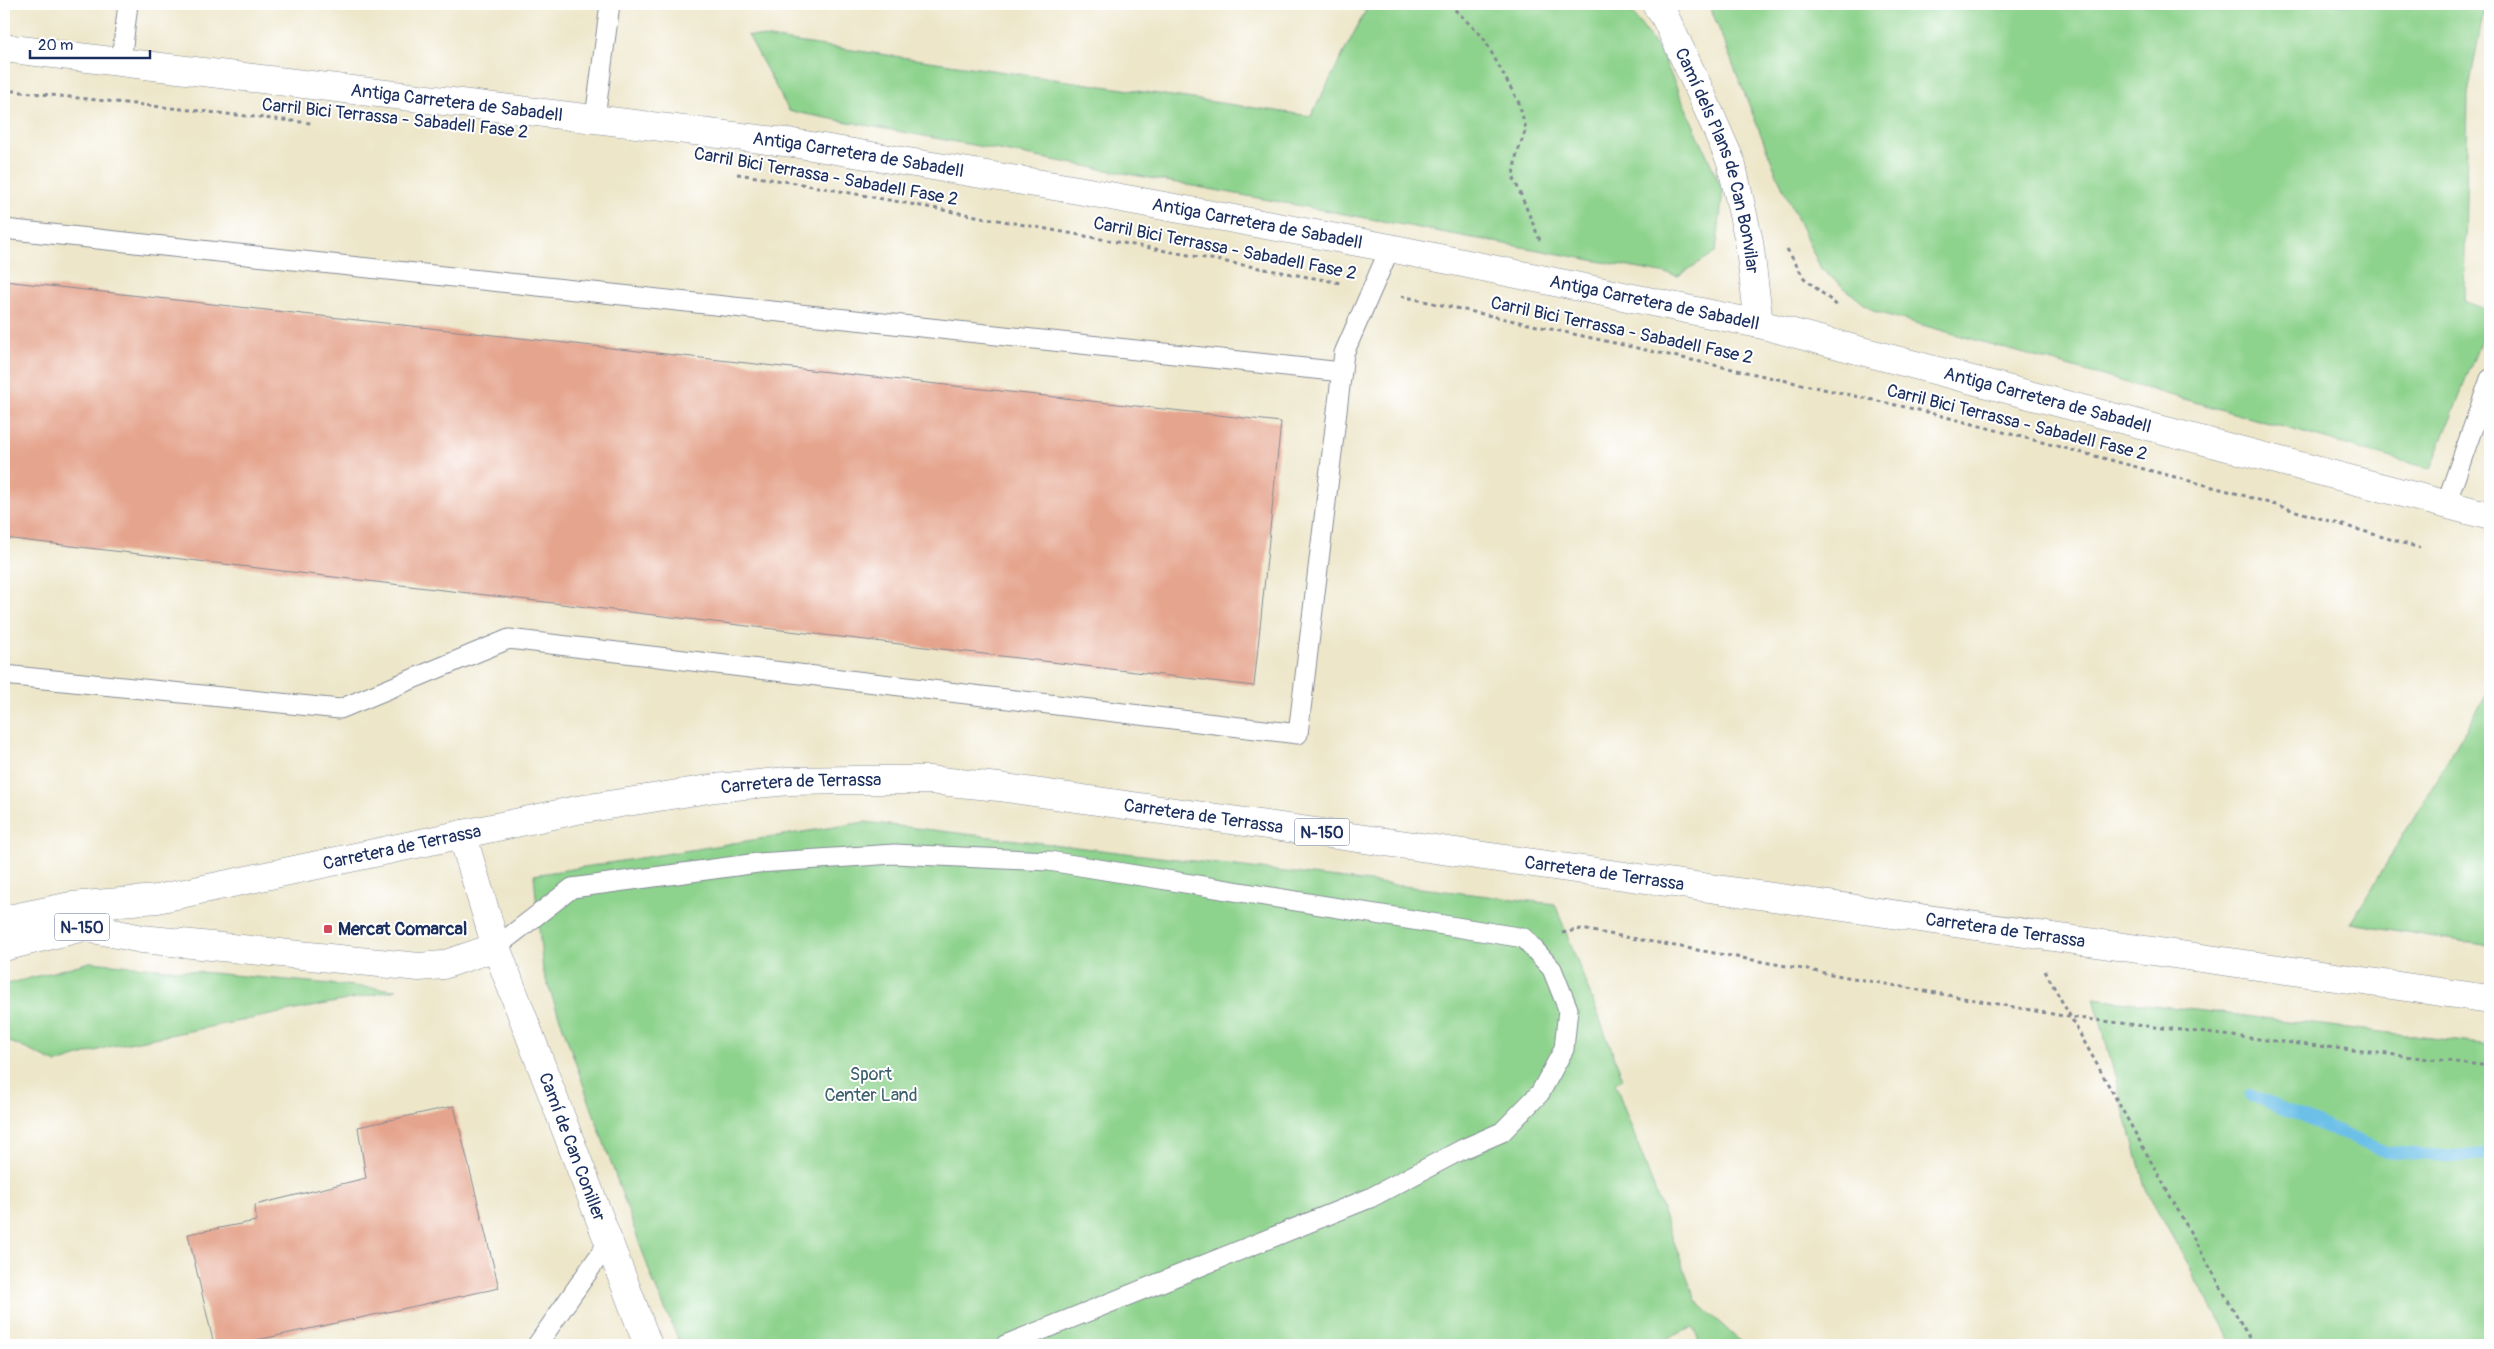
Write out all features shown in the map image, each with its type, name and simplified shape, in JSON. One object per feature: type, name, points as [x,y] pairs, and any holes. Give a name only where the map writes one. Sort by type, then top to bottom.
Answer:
[{"type":"street","name":"Camí dels Plans de Can Bonvilar","points":[[1656,4],[1699,89],[1731,162],[1749,241],[1759,324]]},
{"type":"street","name":"Antiga Carretera de Sabadell","points":[[4,48],[595,118],[792,144],[1078,190],[1390,248],[1759,324],[2490,516]]},
{"type":"street","name":"Carretera de Terrassa","points":[[4,920],[71,906],[157,899],[577,810],[715,788],[788,781],[929,780],[1058,795],[2490,999]]},
{"type":"street","name":"Camí de Can Coniller","points":[[462,834],[496,947],[648,1345]]},
{"type":"street","name":"Carretera de Terrassa","points":[[4,946],[84,927],[157,899]]},
{"type":"street","points":[[84,927],[142,939],[419,967],[443,965],[496,947]]},
{"type":"lane","points":[[121,62],[128,4]]},
{"type":"lane","points":[[595,118],[610,4]]},
{"type":"lane","points":[[4,229],[1342,372]]},
{"type":"lane","points":[[4,675],[340,709],[509,639],[1298,734],[1344,353],[1390,248]]},
{"type":"lane","points":[[2446,504],[2490,379]]},
{"type":"lane","points":[[496,947],[572,888],[758,863],[894,854],[1049,861],[1524,938],[1552,969],[1568,1009],[1564,1049],[1540,1093],[1502,1132],[1463,1149],[1370,1198],[1004,1345]]},
{"type":"lane","points":[[537,1345],[608,1243]]},
{"type":"path","points":[[1449,4],[1483,37],[1519,103],[1526,129],[1516,157],[1513,176],[1535,226],[1552,280]]},
{"type":"path","name":"Carril Bici Terrassa - Sabadell Fase 2","points":[[4,90],[319,124]]},
{"type":"path","name":"Carril Bici Terrassa - Sabadell Fase 2","points":[[729,173],[816,186],[1372,290],[1923,411],[2232,492],[2420,548]]},
{"type":"path","points":[[1524,938],[1581,930],[2069,1017],[2490,1066]]},
{"type":"path","points":[[2026,933],[2069,1017],[2253,1345]]},
{"type":"green space","points":[[1369,4],[1626,4],[1662,55],[1723,191],[1716,252],[1678,276],[789,111],[748,35],[1311,116]]},
{"type":"green space","points":[[1709,4],[2485,4],[2468,94],[2464,301],[2490,311],[2490,317],[2431,469],[1873,311],[1821,269],[1777,175]]},
{"type":"green space","points":[[2490,689],[2490,946],[2351,923]]},
{"type":"green space","name":"Sport Center Land","points":[[865,822],[1555,904],[1623,1079],[1615,1083],[1696,1301],[1744,1345],[1700,1345],[1694,1327],[1651,1345],[681,1345],[654,1284],[543,971],[534,875]]},
{"type":"green space","points":[[90,962],[397,990],[108,1047],[57,1063],[4,1039],[4,985]]},
{"type":"green space","points":[[2094,998],[2490,1045],[2490,1345],[2233,1345],[2146,1190]]},
{"type":"building","points":[[4,281],[1281,422],[1254,686],[4,538]]},
{"type":"building","points":[[454,1106],[499,1288],[234,1345],[214,1345],[188,1234],[256,1221],[255,1205],[366,1178],[358,1127]]},
{"type":"waterway","points":[[2250,1095],[2386,1152],[2459,1157],[2490,1153]]},
{"type":"place","name":"Mercat Comarcal","points":[[328,929]]}]
